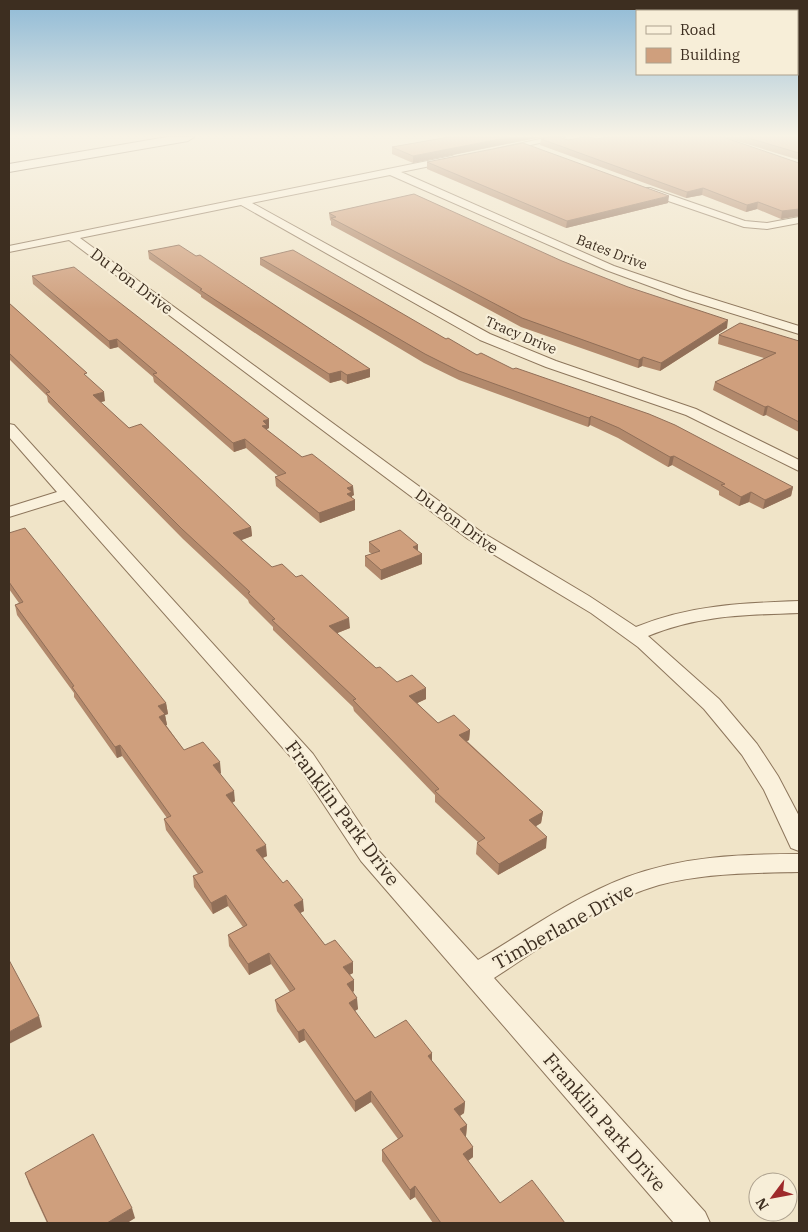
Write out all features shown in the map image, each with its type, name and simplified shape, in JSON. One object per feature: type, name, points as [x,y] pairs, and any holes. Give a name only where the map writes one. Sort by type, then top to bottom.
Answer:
[{"type":"street","points":[[9,249],[280,194]]},
{"type":"street","name":"Bates Drive","points":[[443,194],[610,268],[686,295],[799,330]]},
{"type":"street","points":[[658,194],[728,220],[752,226],[778,225],[799,220]]},
{"type":"street","name":"Tracy Drive","points":[[243,202],[485,337],[551,364],[691,412],[799,466]]},
{"type":"street","name":"Du Pon Drive","points":[[72,236],[488,545],[597,608],[634,635],[701,694],[735,731],[765,773],[784,807],[799,842]]},
{"type":"street","name":"Franklin Park Drive","points":[[9,428],[305,759],[370,855],[694,1223]]},
{"type":"street","points":[[9,512],[67,494]]},
{"type":"street","points":[[634,635],[663,623],[713,610],[799,607]]},
{"type":"street","name":"Timberlane Drive","points":[[476,975],[586,908],[622,889],[659,876],[733,865],[799,863]]},
{"type":"building","points":[[415,194],[562,261],[628,287],[728,320],[661,363],[643,357],[639,360],[522,318],[331,218],[336,217],[329,213]]},
{"type":"building","points":[[504,194],[669,196],[567,221]]},
{"type":"building","points":[[720,194],[799,194],[799,209],[782,211],[758,202],[747,205]]},
{"type":"building","points":[[179,245],[196,256],[200,255],[370,369],[347,375],[341,371],[329,374],[200,290],[202,289],[148,251]]},
{"type":"building","points":[[293,250],[477,355],[481,353],[513,369],[516,368],[649,414],[675,425],[793,487],[765,500],[751,492],[741,497],[721,485],[725,484],[674,456],[670,457],[619,428],[591,416],[589,418],[459,371],[425,354],[260,258]]},
{"type":"building","points":[[74,267],[269,419],[263,421],[267,425],[262,426],[302,457],[312,454],[353,486],[347,488],[352,492],[347,494],[355,500],[319,513],[275,477],[286,473],[245,439],[233,443],[153,374],[157,373],[117,339],[109,341],[32,276]]},
{"type":"building","points":[[9,303],[87,373],[84,374],[104,392],[93,395],[129,428],[141,424],[251,527],[233,533],[272,567],[282,564],[296,577],[302,575],[349,618],[329,626],[376,668],[380,667],[397,682],[412,675],[426,688],[409,696],[438,723],[454,715],[470,730],[459,735],[543,812],[529,820],[547,837],[499,864],[477,843],[485,838],[435,791],[439,789],[353,700],[356,699],[272,620],[275,619],[248,593],[250,592],[182,529],[46,393],[50,392],[9,353]]},
{"type":"building","points":[[740,323],[799,341],[799,422],[715,382],[776,353],[719,335]]},
{"type":"building","points":[[25,528],[166,703],[158,706],[165,714],[159,717],[184,750],[203,742],[220,762],[213,765],[234,791],[226,795],[266,845],[256,850],[283,883],[287,880],[303,900],[294,905],[325,945],[335,940],[353,962],[343,967],[354,980],[347,984],[357,998],[349,1003],[375,1038],[406,1020],[432,1053],[428,1056],[465,1102],[454,1109],[467,1125],[460,1129],[473,1147],[463,1154],[500,1203],[532,1180],[565,1223],[441,1223],[415,1186],[410,1190],[382,1150],[403,1136],[371,1091],[355,1101],[304,1029],[298,1032],[275,1000],[295,989],[269,953],[248,964],[228,935],[247,925],[226,895],[211,903],[193,876],[203,872],[164,819],[171,816],[120,745],[115,747],[72,687],[74,686],[15,605],[23,602],[9,582],[9,533]]},
{"type":"building","points":[[400,530],[418,545],[413,547],[422,554],[381,570],[365,556],[380,551],[369,542]]},
{"type":"building","points":[[9,960],[39,1016],[9,1032]]},
{"type":"building","points":[[93,1134],[132,1208],[107,1223],[48,1223],[25,1173]]}]
